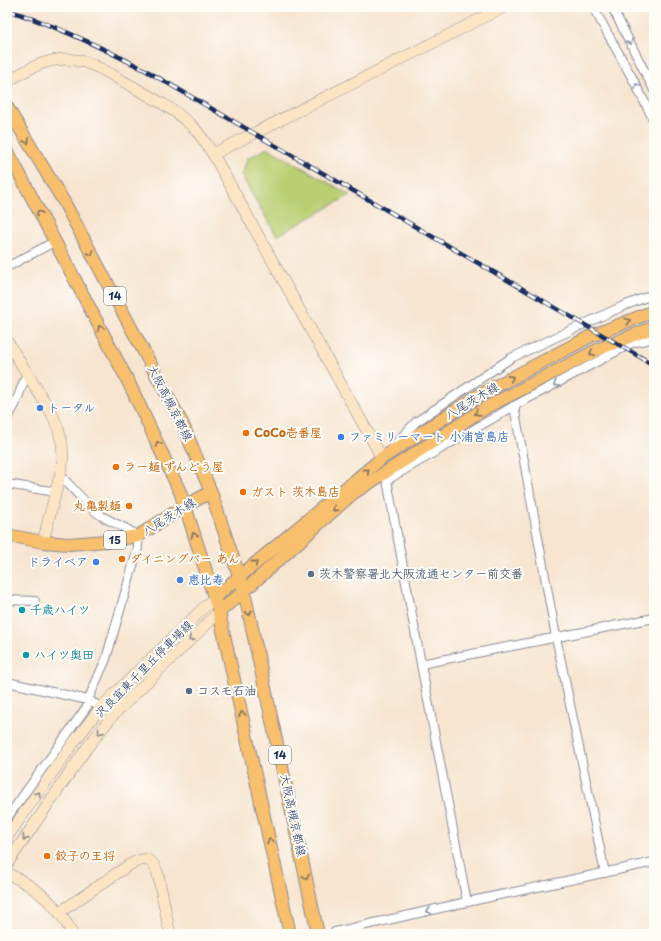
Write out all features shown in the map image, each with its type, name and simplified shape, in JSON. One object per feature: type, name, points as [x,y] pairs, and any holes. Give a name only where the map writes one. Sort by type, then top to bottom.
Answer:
[{"type":"main road","name":"大阪高槻京都線","points":[[7,107],[64,202],[182,422],[211,492],[244,591],[318,934]]},
{"type":"main road","name":"14","points":[[7,150],[129,383],[180,492],[219,612],[290,934]]},
{"type":"main road","name":"八尾茨木線","points":[[215,597],[382,458],[479,395],[591,336],[652,312]]},
{"type":"main road","name":"八尾茨木線","points":[[219,612],[352,494],[487,407],[599,349],[654,328]]},
{"type":"main road","points":[[410,466],[441,436]]},
{"type":"main road","points":[[352,494],[387,480]]},
{"type":"main road","name":"八尾茨木線","points":[[7,534],[43,542],[69,544],[108,541],[138,536],[185,506],[211,492]]},
{"type":"street","points":[[213,154],[504,7]]},
{"type":"street","points":[[594,7],[635,82],[654,121]]},
{"type":"street","points":[[612,7],[654,90]]},
{"type":"street","points":[[7,82],[46,61],[75,60],[87,63],[100,68],[156,100],[183,118],[200,134],[213,154],[382,458],[416,422],[511,358],[621,307],[654,294]]},
{"type":"street","points":[[7,267],[54,242]]},
{"type":"street","points":[[467,902],[387,480],[514,406],[632,343],[654,338]]},
{"type":"street","points":[[7,341],[52,414],[58,428],[63,451],[60,475],[43,542]]},
{"type":"street","points":[[7,419],[15,405],[27,373]]},
{"type":"street","points":[[514,406],[556,637],[605,873]]},
{"type":"street","points":[[7,818],[89,700],[106,659],[138,548],[138,536],[128,529],[105,518],[94,510],[60,475]]},
{"type":"street","points":[[7,484],[56,492]]},
{"type":"street","name":"沢良宜東千里丘停車場線","points":[[7,837],[74,742],[101,707],[215,597]]},
{"type":"street","points":[[7,600],[35,601]]},
{"type":"street","name":"沢良宜東千里丘停車場線","points":[[7,864],[86,749],[113,715],[219,612]]},
{"type":"street","points":[[421,664],[654,618]]},
{"type":"street","points":[[7,682],[89,700],[113,715]]},
{"type":"street","points":[[60,912],[129,865],[141,859],[148,860],[155,865],[158,874],[170,934]]},
{"type":"street","points":[[332,934],[335,932],[467,902],[654,862]]},
{"type":"street","points":[[7,873],[25,882],[60,912],[72,934]]},
{"type":"green space","points":[[268,148],[350,195],[277,236],[241,175],[248,158]]},
{"type":"railway","points":[[7,10],[43,22],[78,37],[145,70],[654,365]]},
{"type":"place","name":"トータル","points":[[40,408]]},
{"type":"place","name":"CoCo壱番屋","points":[[246,433]]},
{"type":"place","name":"ファミリーマート 小浦宮島店","points":[[341,437]]},
{"type":"place","name":"ラー麺 ずんどう屋","points":[[116,467]]},
{"type":"place","name":"ガスト 茨木島店","points":[[243,492]]},
{"type":"place","name":"丸亀製麺","points":[[129,506]]},
{"type":"place","name":"ダイニングバー あん","points":[[122,559]]},
{"type":"place","name":"ドライベア","points":[[96,562]]},
{"type":"place","name":"茨木警察署北大阪流通センター前交番","points":[[311,574]]},
{"type":"place","name":"恵比寿","points":[[180,580]]},
{"type":"place","name":"千歳ハイツ","points":[[22,610]]},
{"type":"place","name":"ハイツ奥田","points":[[26,655]]},
{"type":"place","name":"コスモ石油","points":[[189,691]]},
{"type":"place","name":"餃子の王将","points":[[47,856]]}]
